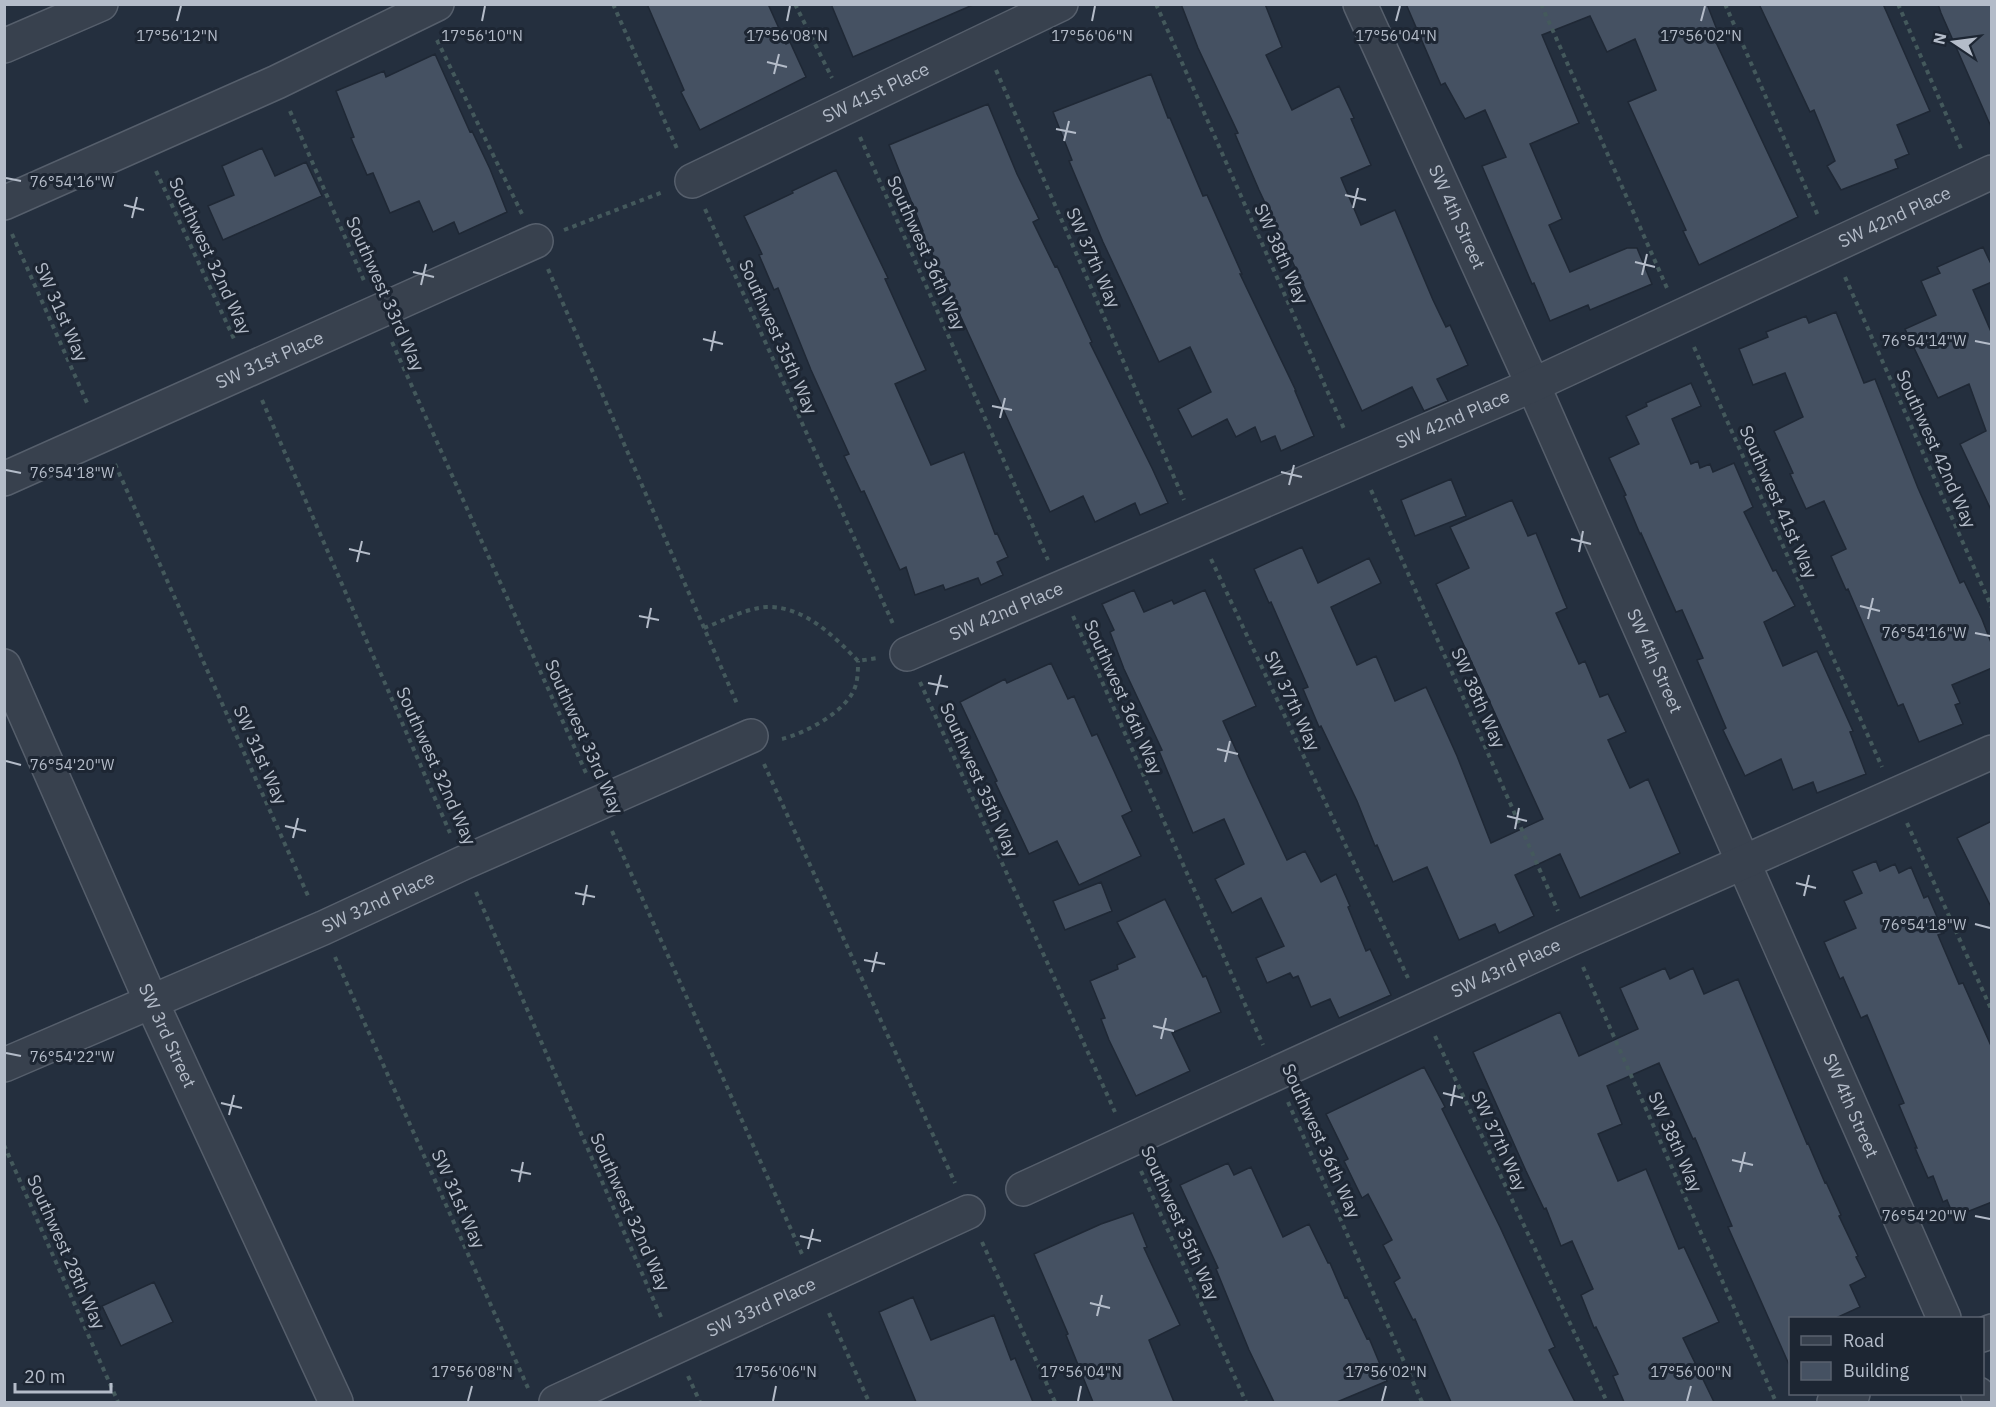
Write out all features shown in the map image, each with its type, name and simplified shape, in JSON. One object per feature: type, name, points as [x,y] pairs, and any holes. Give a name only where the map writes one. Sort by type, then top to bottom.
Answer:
[{"type":"street","points":[[4,46],[101,4]]},
{"type":"street","points":[[7,216],[143,143],[277,82],[437,4]]},
{"type":"street","name":"SW 41st Place","points":[[692,181],[1061,4]]},
{"type":"street","name":"SW 4th Street","points":[[1360,4],[1533,385],[1944,1317]]},
{"type":"street","name":"SW 42nd Place","points":[[907,654],[1533,385],[1983,176]]},
{"type":"street","name":"SW 31st Place","points":[[4,479],[536,241]]},
{"type":"street","name":"SW 3rd Street","points":[[4,666],[151,1001],[336,1402]]},
{"type":"street","name":"SW 32nd Place","points":[[4,1065],[322,928],[751,736]]},
{"type":"street","name":"SW 43rd Place","points":[[1023,1189],[1570,939],[1992,752]]},
{"type":"street","name":"SW 33rd Place","points":[[543,1397],[674,1348],[968,1212]]},
{"type":"street","points":[[1834,1402],[1851,1395]]},
{"type":"path","name":"Southwest 35th Way","points":[[613,4],[1246,1402]]},
{"type":"path","name":"Southwest 36th Way","points":[[795,4],[847,107],[1422,1402]]},
{"type":"path","name":"SW 38th Way","points":[[1156,4],[1776,1402]]},
{"type":"path","name":"Southwest 41st Way","points":[[1541,4],[1992,1011]]},
{"type":"path","name":"Southwest 42nd Way","points":[[1725,4],[1992,608]]},
{"type":"path","points":[[1898,4],[1983,176]]},
{"type":"path","name":"SW 37th Way","points":[[984,42],[1197,529],[1607,1402]]},
{"type":"path","name":"Southwest 33rd Way","points":[[277,82],[378,312],[869,1402]]},
{"type":"path","name":"Southwest 32nd Way","points":[[143,143],[249,370],[674,1348],[700,1402]]},
{"type":"path","points":[[536,241],[692,181]]},
{"type":"path","name":"SW 31st Way","points":[[7,216],[102,436],[322,928],[543,1397]]},
{"type":"path","points":[[704,628],[753,610],[768,607],[798,613],[830,633],[858,661],[856,686],[842,706],[811,729],[784,740],[751,736]]},
{"type":"path","points":[[858,661],[907,654]]},
{"type":"path","name":"Southwest 28th Way","points":[[4,1145],[118,1402]]},
{"type":"building","points":[[647,4],[768,4],[786,44],[790,42],[806,77],[700,130],[681,92],[684,90]]},
{"type":"building","points":[[831,4],[975,4],[853,57]]},
{"type":"building","points":[[1181,4],[1265,4],[1282,47],[1266,55],[1292,110],[1339,86],[1354,118],[1351,119],[1371,165],[1341,178],[1361,225],[1395,210],[1433,300],[1446,327],[1450,325],[1468,365],[1437,379],[1448,401],[1424,411],[1412,387],[1362,411],[1259,190],[1235,134],[1238,133],[1198,48]]},
{"type":"building","points":[[1406,4],[1707,4],[1719,35],[1714,38],[1798,217],[1699,265],[1683,231],[1686,230],[1628,102],[1656,90],[1635,39],[1607,52],[1590,16],[1542,35],[1579,123],[1530,144],[1562,219],[1549,225],[1570,272],[1627,248],[1637,248],[1652,284],[1590,310],[1588,305],[1550,321],[1482,166],[1506,157],[1485,110],[1465,119],[1445,83],[1441,85]]},
{"type":"building","points":[[1759,4],[1883,4],[1930,111],[1897,125],[1909,154],[1895,160],[1898,168],[1841,190],[1827,166],[1835,161],[1814,110],[1810,112]]},
{"type":"building","points":[[1938,4],[1992,4],[1992,129],[1941,13]]},
{"type":"building","points":[[435,54],[470,132],[472,131],[490,169],[507,212],[459,234],[454,222],[433,232],[419,201],[390,213],[373,173],[367,175],[351,138],[354,137],[336,91],[384,71],[386,77]]},
{"type":"building","points":[[1151,74],[1203,196],[1207,195],[1242,274],[1240,274],[1296,391],[1314,436],[1281,451],[1275,436],[1261,442],[1255,427],[1236,437],[1227,419],[1192,437],[1178,409],[1211,392],[1190,347],[1159,362],[1103,242],[1069,161],[1072,160],[1053,112]]},
{"type":"building","points":[[988,104],[1017,174],[1039,219],[1033,222],[1055,267],[1057,266],[1092,342],[1090,343],[1168,503],[1140,515],[1135,503],[1095,522],[1083,496],[1050,512],[922,232],[889,145]]},
{"type":"building","points":[[262,148],[275,176],[306,162],[322,196],[223,240],[208,206],[234,195],[222,166]]},
{"type":"building","points":[[836,170],[888,278],[885,279],[926,370],[895,384],[931,465],[964,452],[995,534],[997,533],[1008,557],[997,562],[1003,575],[981,585],[978,578],[945,590],[943,585],[915,595],[906,567],[900,570],[864,491],[861,492],[844,456],[849,454],[811,370],[778,288],[774,290],[759,255],[762,254],[744,216]]},
{"type":"building","points":[[1983,247],[1992,266],[1992,282],[1973,290],[1992,334],[1992,512],[1960,444],[1986,431],[1969,384],[1938,398],[1905,329],[1936,315],[1921,281],[1940,273],[1937,267]]},
{"type":"building","points":[[1836,312],[1864,383],[1875,379],[1918,488],[1960,583],[1964,581],[1992,645],[1992,668],[1952,685],[1960,703],[1955,705],[1963,724],[1919,742],[1903,704],[1898,706],[1848,589],[1846,590],[1831,556],[1846,549],[1824,501],[1806,509],[1774,431],[1803,417],[1785,373],[1753,385],[1739,349],[1768,337],[1766,332],[1806,316],[1809,323]]},
{"type":"building","points":[[1691,383],[1701,406],[1672,419],[1691,464],[1698,461],[1700,468],[1710,464],[1713,472],[1734,463],[1753,507],[1744,512],[1773,571],[1776,570],[1795,606],[1764,622],[1783,666],[1817,651],[1853,731],[1850,732],[1866,774],[1817,793],[1813,782],[1793,790],[1781,759],[1745,776],[1723,730],[1726,728],[1697,660],[1703,658],[1682,610],[1676,612],[1640,534],[1609,458],[1639,444],[1626,416],[1647,406],[1646,403]]},
{"type":"building","points":[[1451,479],[1466,516],[1415,536],[1401,500]]},
{"type":"building","points":[[1512,500],[1528,536],[1536,533],[1567,608],[1556,613],[1579,664],[1585,661],[1600,697],[1608,694],[1626,732],[1608,740],[1630,788],[1648,779],[1680,853],[1580,898],[1560,854],[1515,875],[1534,916],[1499,933],[1495,924],[1459,940],[1427,867],[1393,882],[1377,845],[1375,846],[1357,801],[1321,726],[1319,727],[1303,689],[1308,687],[1254,569],[1302,547],[1318,583],[1369,558],[1381,583],[1331,607],[1357,665],[1376,656],[1395,701],[1426,687],[1457,756],[1491,843],[1543,819],[1436,584],[1469,568],[1450,527]]},
{"type":"building","points":[[1134,590],[1144,612],[1172,600],[1174,604],[1205,590],[1256,706],[1223,721],[1249,779],[1287,860],[1305,851],[1321,882],[1336,874],[1366,951],[1370,949],[1391,995],[1339,1018],[1330,999],[1311,1007],[1298,976],[1293,978],[1290,973],[1267,983],[1256,958],[1284,946],[1261,898],[1232,913],[1215,879],[1244,864],[1224,819],[1193,833],[1159,751],[1162,750],[1124,669],[1110,632],[1114,630],[1102,604]]},
{"type":"building","points":[[1051,663],[1068,699],[1074,696],[1092,736],[1097,734],[1132,811],[1122,816],[1141,856],[1079,885],[1057,841],[1029,854],[960,702],[1005,679],[1007,683]]},
{"type":"building","points":[[1992,821],[1992,909],[1957,838]]},
{"type":"building","points":[[1876,861],[1880,871],[1895,864],[1899,873],[1911,867],[1924,898],[1928,896],[1944,933],[1938,935],[1959,984],[1963,983],[1992,1048],[1992,1202],[1954,1217],[1947,1200],[1943,1202],[1933,1176],[1928,1178],[1915,1148],[1917,1148],[1899,1105],[1904,1103],[1867,1015],[1861,1018],[1843,977],[1840,979],[1824,942],[1856,928],[1844,901],[1862,893],[1852,871]]},
{"type":"building","points":[[1101,882],[1112,911],[1065,930],[1053,901]]},
{"type":"building","points":[[1165,899],[1203,977],[1206,976],[1221,1012],[1172,1033],[1190,1071],[1136,1096],[1109,1040],[1101,1019],[1105,1018],[1090,981],[1118,969],[1117,965],[1135,957],[1117,922]]},
{"type":"building","points":[[1665,968],[1670,979],[1693,968],[1704,994],[1738,979],[1866,1277],[1850,1285],[1860,1307],[1838,1317],[1789,1317],[1789,1364],[1728,1227],[1732,1226],[1695,1138],[1693,1139],[1659,1063],[1607,1086],[1622,1124],[1598,1134],[1618,1181],[1646,1169],[1679,1249],[1684,1247],[1719,1322],[1683,1338],[1714,1402],[1624,1402],[1613,1376],[1618,1374],[1596,1327],[1594,1328],[1581,1295],[1593,1289],[1572,1241],[1561,1246],[1546,1208],[1544,1209],[1526,1171],[1473,1052],[1560,1012],[1579,1056],[1638,1029],[1620,988]]},
{"type":"building","points":[[1424,1067],[1445,1107],[1442,1109],[1555,1347],[1549,1350],[1575,1402],[1451,1402],[1415,1319],[1413,1320],[1394,1282],[1400,1278],[1383,1245],[1392,1240],[1368,1194],[1362,1198],[1344,1161],[1348,1159],[1326,1114]]},
{"type":"building","points":[[1228,1163],[1234,1175],[1251,1167],[1283,1237],[1309,1224],[1330,1263],[1345,1298],[1347,1297],[1367,1339],[1369,1338],[1387,1381],[1337,1402],[1274,1402],[1249,1350],[1216,1269],[1218,1268],[1180,1185]]},
{"type":"building","points":[[1133,1213],[1147,1247],[1144,1248],[1180,1325],[1149,1340],[1174,1402],[1093,1402],[1066,1335],[1068,1334],[1034,1254],[1101,1224]]},
{"type":"building","points":[[154,1282],[173,1322],[121,1346],[102,1306]]},
{"type":"building","points":[[913,1297],[931,1340],[994,1315],[1011,1360],[1015,1358],[1033,1402],[916,1402],[879,1312]]}]
